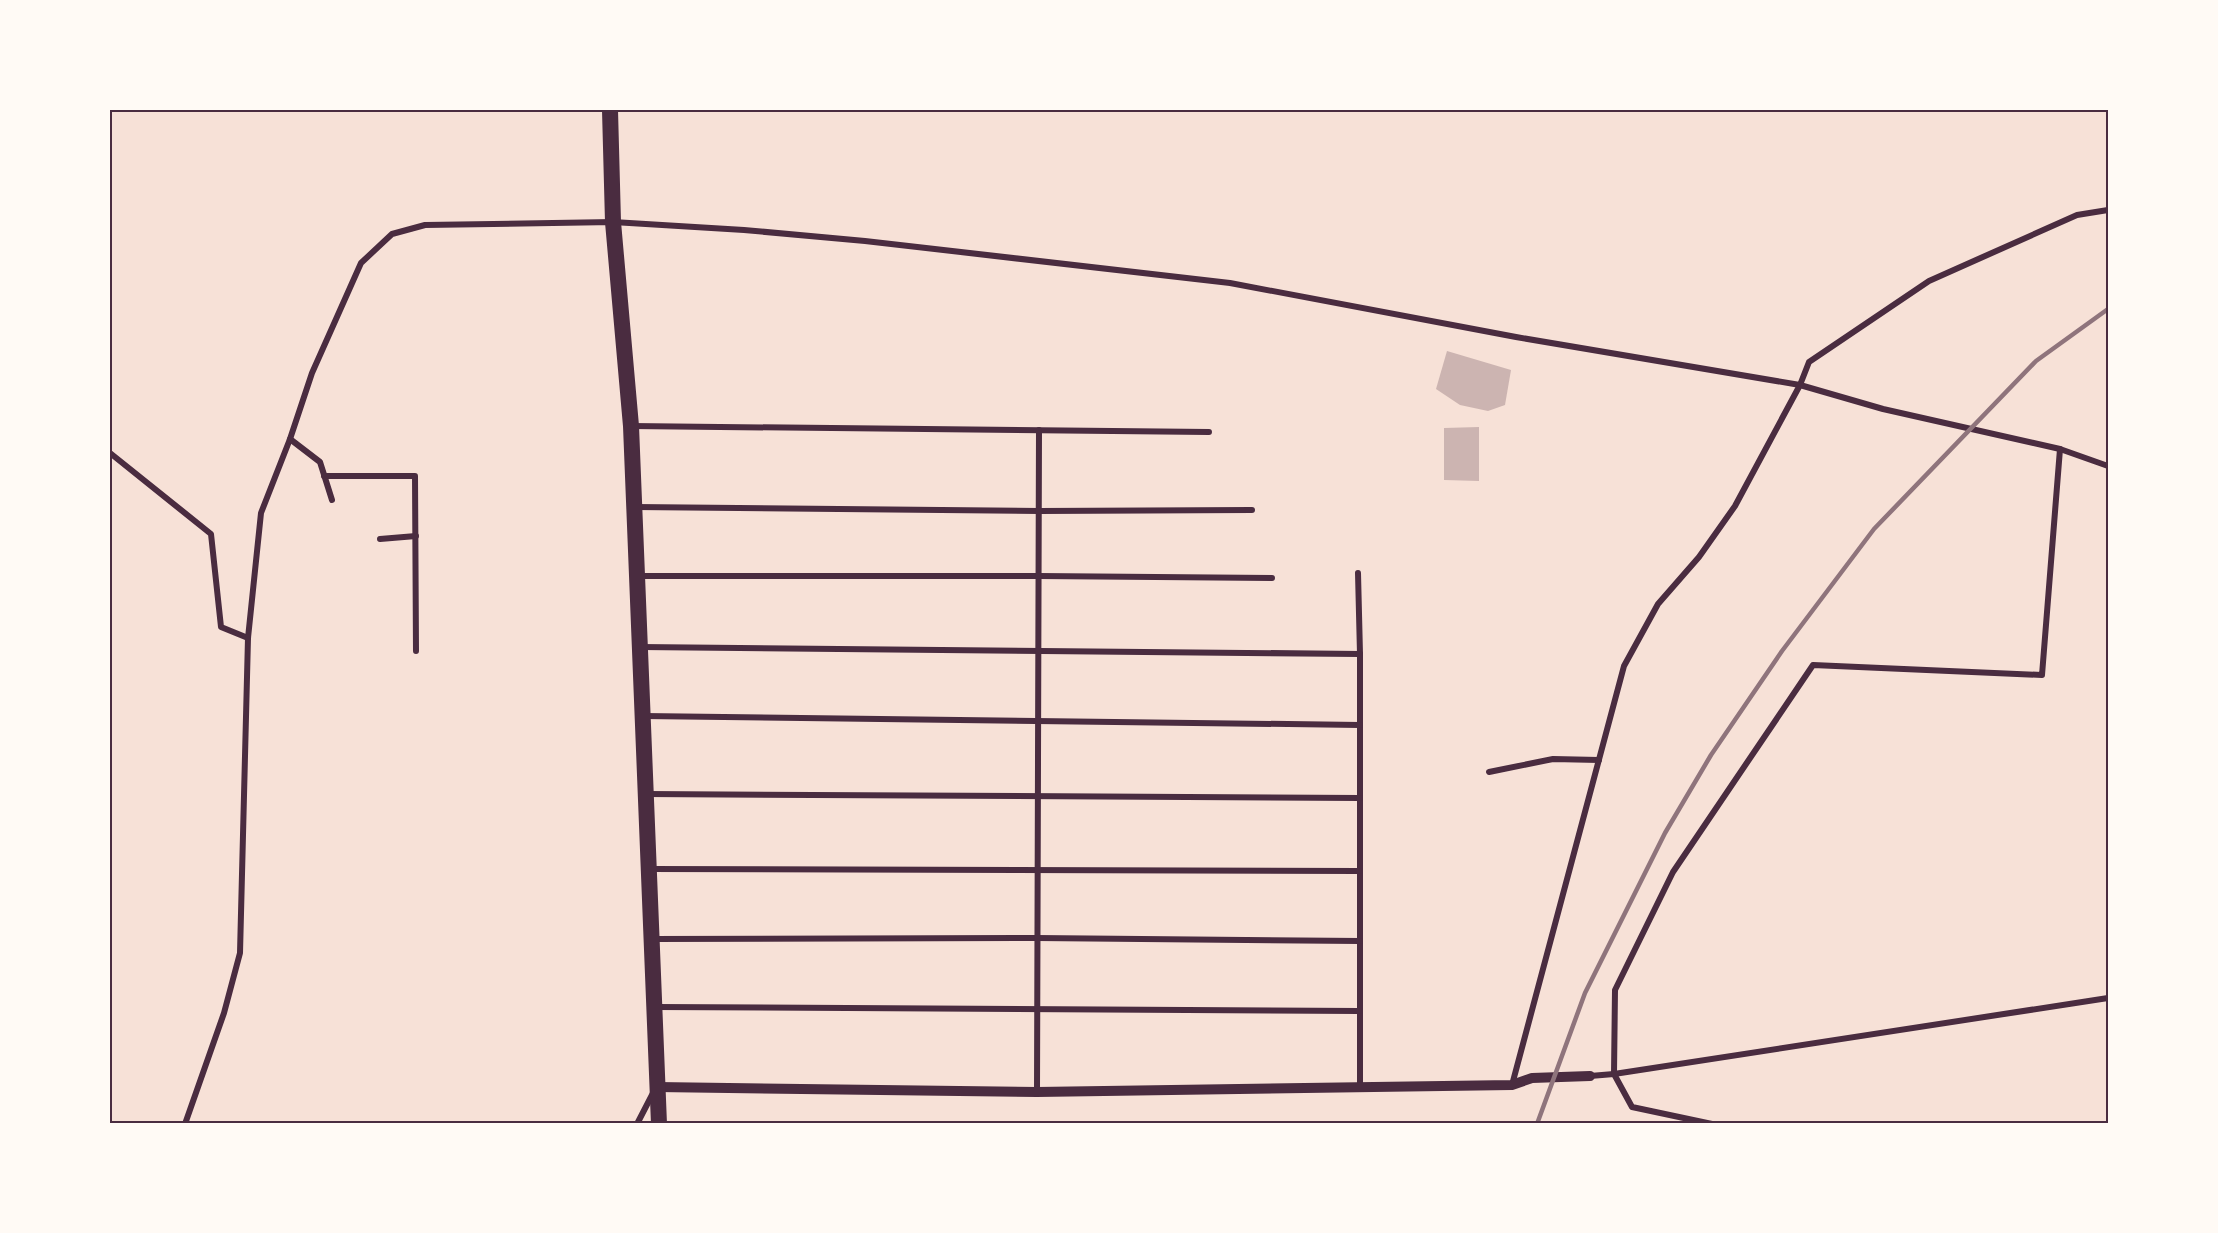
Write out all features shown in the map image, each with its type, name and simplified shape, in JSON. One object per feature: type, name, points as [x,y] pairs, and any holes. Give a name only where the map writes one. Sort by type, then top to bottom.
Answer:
[{"type":"highway","points":[[610,110],[613,222],[631,426],[659,1124]]},
{"type":"street","points":[[1512,1085],[1624,666],[1659,604],[1699,557],[1735,506],[1800,384],[1809,362],[1929,281],[2077,215],[2109,210]]},
{"type":"street","points":[[185,1124],[224,1013],[240,953],[248,638],[261,513],[290,439],[312,373],[361,263],[392,234],[425,225],[613,222],[744,230],[866,241],[1230,283],[1515,338],[1800,384],[1883,409],[2060,449],[2109,466]]},
{"type":"street","points":[[631,426],[1209,432]]},
{"type":"street","points":[[1037,1092],[1039,430]]},
{"type":"street","points":[[290,439],[320,462],[332,500]]},
{"type":"street","points":[[1712,1124],[1632,1107],[1614,1074],[1615,990],[1673,872],[1813,665],[2042,675],[2060,449]]},
{"type":"street","points":[[110,453],[211,534],[221,627],[248,638]]},
{"type":"street","points":[[324,476],[415,476],[417,651]]},
{"type":"street","points":[[634,507],[1039,511],[1252,510]]},
{"type":"street","points":[[380,539],[416,536]]},
{"type":"street","points":[[1358,573],[1360,1087]]},
{"type":"street","points":[[637,576],[1272,578]]},
{"type":"street","points":[[640,647],[1038,649],[1360,654]]},
{"type":"street","points":[[642,716],[1360,725]]},
{"type":"street","points":[[1490,772],[1553,759],[1599,760]]},
{"type":"street","points":[[645,794],[1360,798]]},
{"type":"street","points":[[648,869],[1359,871]]},
{"type":"street","points":[[651,939],[1037,938],[1360,941]]},
{"type":"street","points":[[637,1124],[657,1087],[1037,1092],[1512,1085],[1532,1078],[1614,1074],[2109,998]]},
{"type":"street","points":[[654,1007],[1359,1011]]},
{"type":"building","points":[[1447,351],[1511,370],[1505,405],[1488,411],[1460,405],[1436,389]]},
{"type":"building","points":[[1479,427],[1479,481],[1444,480],[1444,428]]},
{"type":"railway","points":[[1537,1124],[1585,993],[1665,833],[1711,755],[1782,651],[1874,529],[2036,361],[2108,309]]}]
